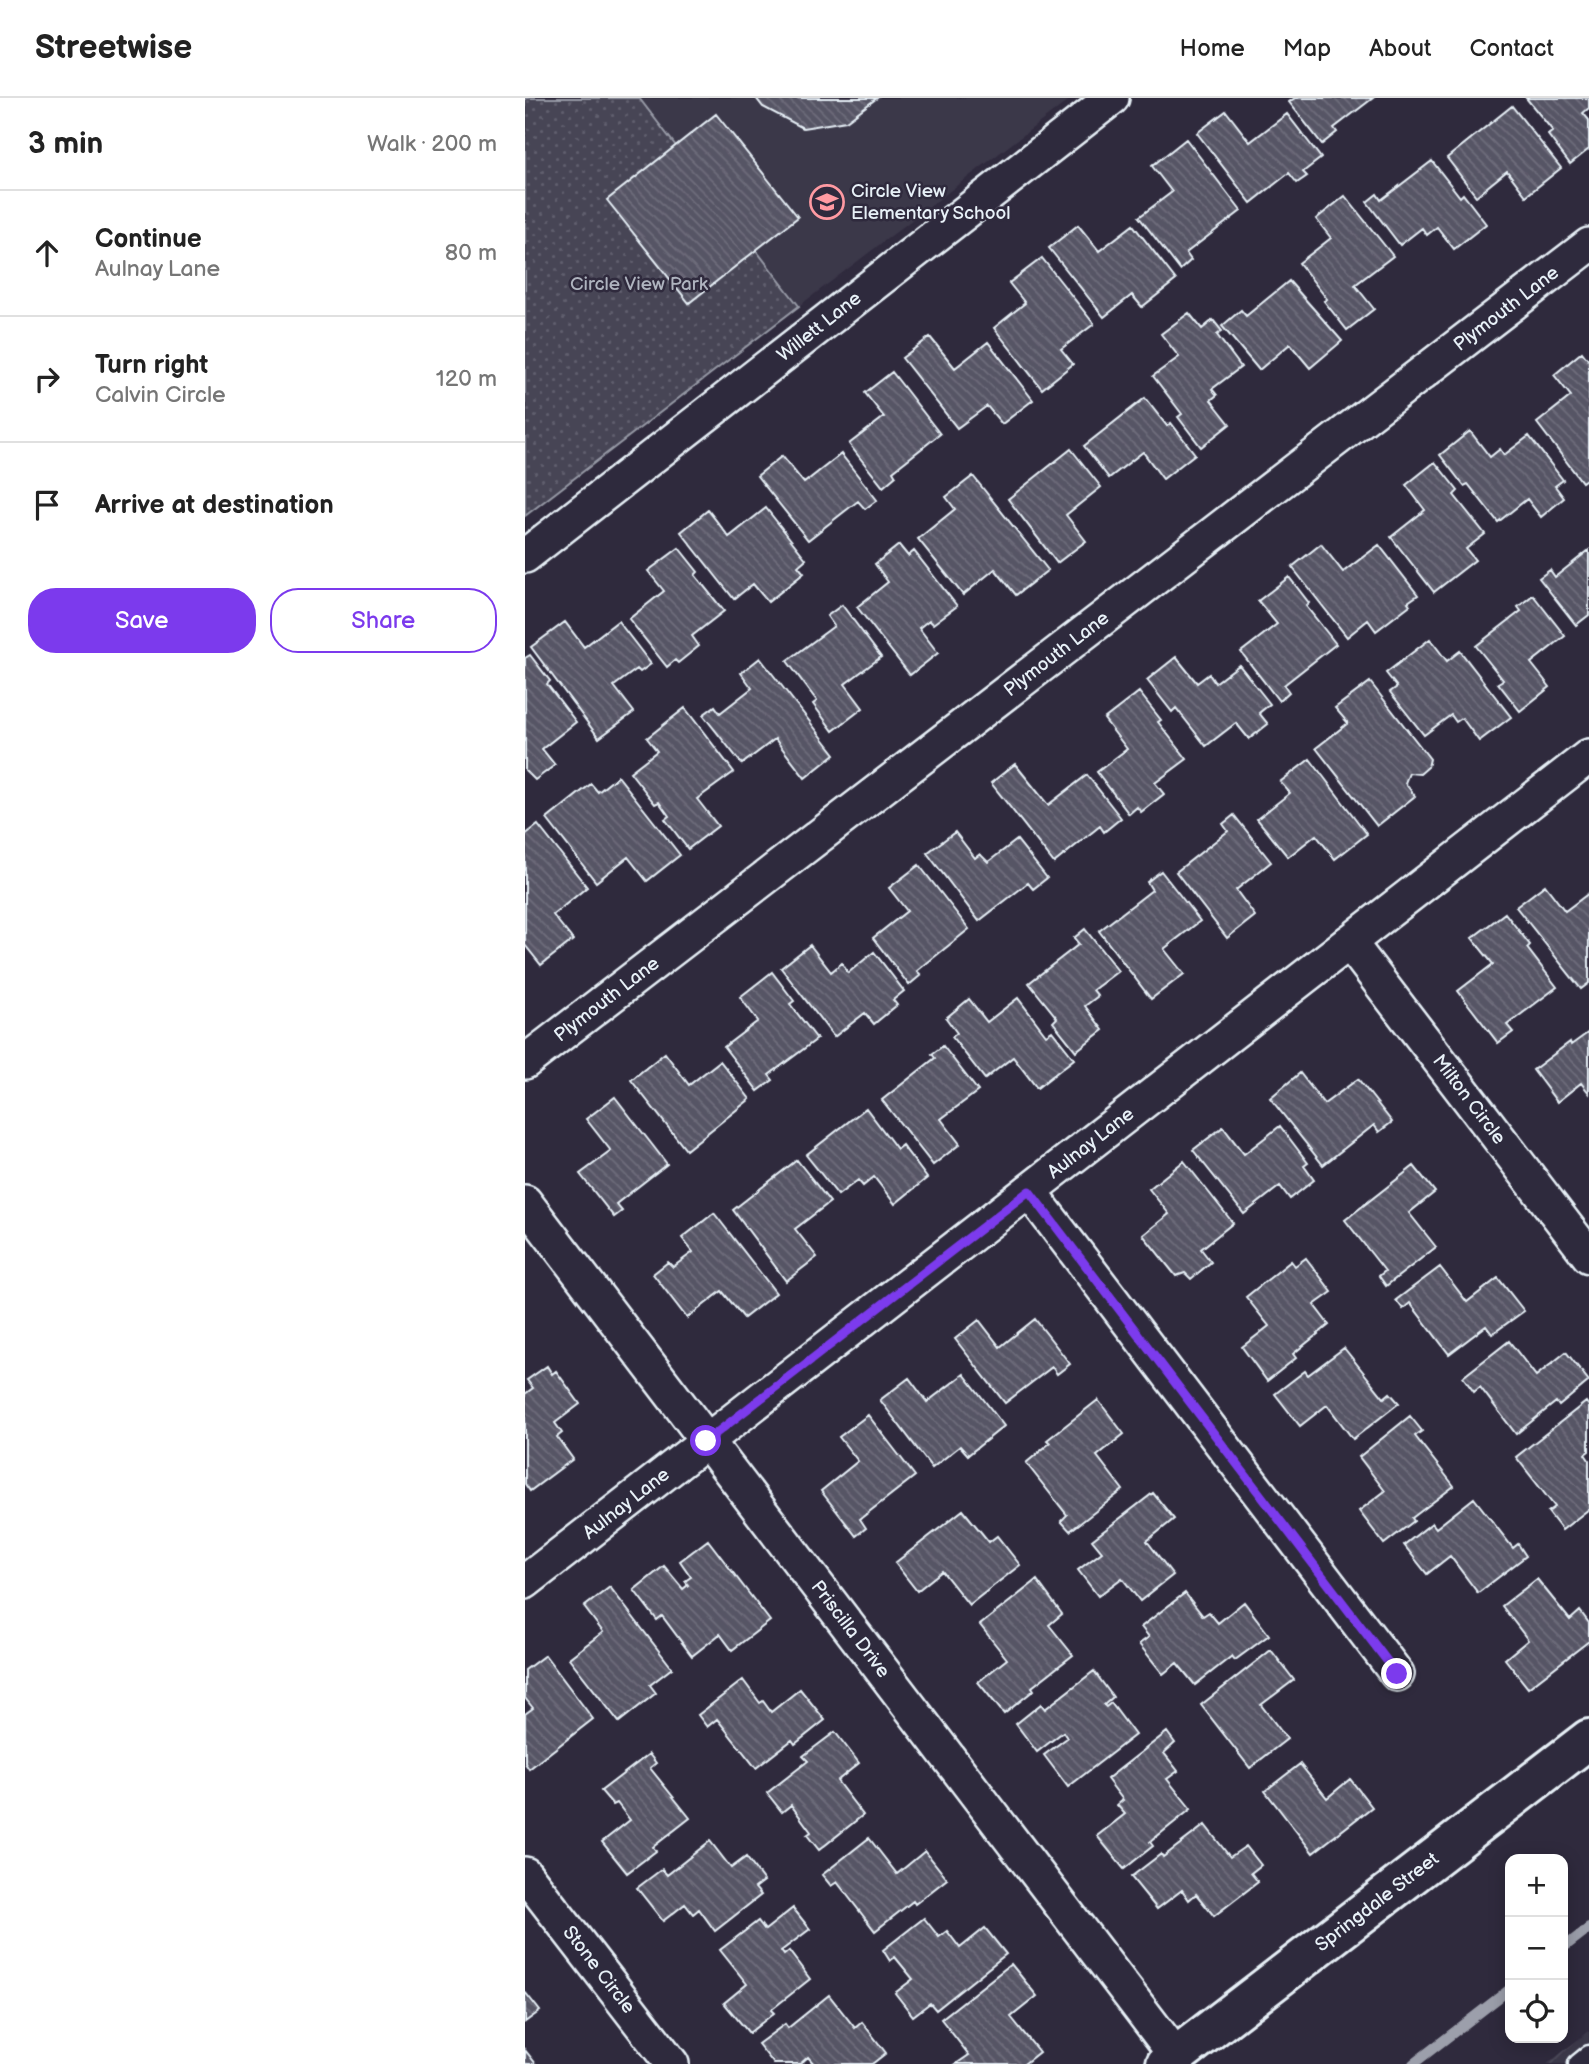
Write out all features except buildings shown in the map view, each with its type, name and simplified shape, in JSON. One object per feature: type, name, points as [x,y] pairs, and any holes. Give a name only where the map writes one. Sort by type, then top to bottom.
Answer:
[{"type":"main road","name":"Springdale Street","points":[[1171,2060],[1589,1739]]},
{"type":"street","name":"Willett Lane","points":[[525,556],[1112,98]]},
{"type":"street","name":"Plymouth Lane","points":[[525,1062],[1589,245]]},
{"type":"street","name":"Aulnay Lane","points":[[525,1582],[1589,756]]},
{"type":"street","name":"Milton Circle","points":[[1349,942],[1589,1256]]},
{"type":"street","points":[[1029,1191],[1397,1674]]},
{"type":"street","name":"Priscilla Drive","points":[[525,1202],[1171,2060]]},
{"type":"street","name":"Stone Circle","points":[[525,1874],[672,2064]]},
{"type":"lane","points":[[1578,2064],[1589,2055]]},
{"type":"shaded area","name":"Circle View Elementary School","points":[[639,98],[1072,98],[799,306]]},
{"type":"shaded area","points":[[1589,2031],[1589,2064],[1547,2064]]},
{"type":"green space","name":"Circle View Park","points":[[525,98],[639,98],[799,306],[525,516]]},
{"type":"waterway","points":[[1568,1944],[1589,1928]]},
{"type":"waterway","points":[[1413,2064],[1505,1993]]},
{"type":"place","name":"Circle View Elementary School","points":[[827,202]]},
{"type":"route","points":[[706,1441],[1029,1191],[1397,1674]]}]
